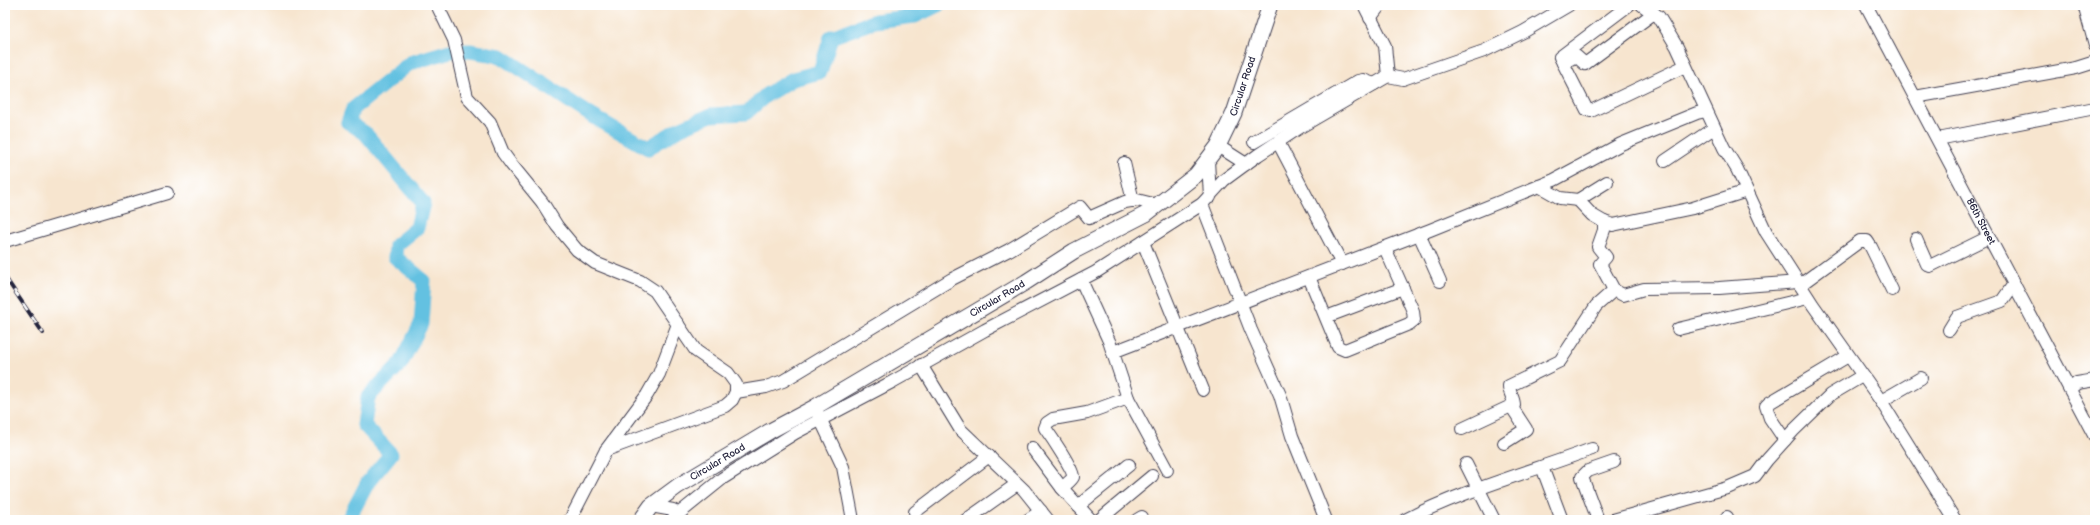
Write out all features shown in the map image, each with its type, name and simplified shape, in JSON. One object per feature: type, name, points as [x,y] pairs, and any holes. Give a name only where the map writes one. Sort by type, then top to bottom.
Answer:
[{"type":"main road","name":"Circular Road","points":[[641,520],[652,506],[678,486],[770,431],[818,413],[1074,251],[1146,214],[1196,175],[1218,146],[1234,113],[1270,5]]},
{"type":"street","points":[[437,5],[454,40],[460,60],[467,97],[490,122],[503,153],[542,202],[557,226],[578,250],[595,263],[640,281],[655,291],[696,351],[728,373],[736,384],[736,392],[732,400],[724,406],[606,450]]},
{"type":"street","points":[[1364,5],[1384,46],[1388,76]]},
{"type":"street","points":[[1370,18],[1380,5]]},
{"type":"street","points":[[652,506],[673,510],[675,518],[723,478],[818,413],[892,382],[1096,272],[1206,201],[1224,180],[1278,142],[1388,76],[1404,79],[1484,50],[1523,32],[1569,5]]},
{"type":"street","points":[[1629,5],[1560,58],[1585,108],[1591,111],[1685,66]]},
{"type":"street","points":[[1642,5],[1654,13],[1665,26],[1766,232],[1808,298],[1881,401],[1955,520]]},
{"type":"street","name":"86th Street","points":[[1866,5],[2095,437]]},
{"type":"street","points":[[2084,5],[2095,45]]},
{"type":"street","points":[[1563,63],[1576,56],[1585,64],[1654,13]]},
{"type":"street","points":[[1915,97],[2076,68],[2095,62]]},
{"type":"street","points":[[1254,142],[1358,81],[1363,80],[1374,84]]},
{"type":"street","points":[[1938,139],[2095,108]]},
{"type":"street","points":[[1113,352],[1385,248],[1554,180],[1621,144],[1697,113],[1706,111]]},
{"type":"street","points":[[1665,161],[1714,128]]},
{"type":"street","points":[[1278,142],[1342,264]]},
{"type":"street","points":[[1218,146],[1246,164]]},
{"type":"street","points":[[1208,160],[1206,201],[1241,303],[1280,395],[1292,436],[1326,520]]},
{"type":"street","points":[[1124,163],[1134,201]]},
{"type":"street","points":[[1539,186],[1560,198],[1578,200],[1607,182]]},
{"type":"street","points":[[1578,200],[1592,214],[1604,222],[1613,225],[1699,206],[1747,191]]},
{"type":"street","points":[[5,240],[167,193]]},
{"type":"street","points":[[736,392],[766,387],[783,381],[952,279],[1009,250],[1080,207],[1089,218],[1125,202],[1134,201],[1157,205]]},
{"type":"street","points":[[1604,222],[1604,230],[1598,246],[1606,257],[1600,264],[1614,290],[1623,295],[1644,289],[1719,288],[1799,284],[1860,241],[1867,241],[1871,247],[1892,290]]},
{"type":"street","points":[[1419,234],[1440,281]]},
{"type":"street","points":[[1916,239],[1927,264],[1930,266],[1990,237]]},
{"type":"street","points":[[1143,242],[1203,390]]},
{"type":"street","points":[[1309,277],[1338,347],[1345,350],[1409,324],[1414,320],[1413,312],[1385,248]]},
{"type":"street","points":[[1081,280],[1113,352],[1128,398],[1167,470]]},
{"type":"street","points":[[1949,330],[1957,317],[2002,301],[2014,284]]},
{"type":"street","points":[[1326,317],[1403,288]]},
{"type":"street","points":[[1462,429],[1514,404],[1509,386],[1560,361],[1596,306],[1614,290]]},
{"type":"street","points":[[1678,329],[1808,298]]},
{"type":"street","points":[[570,520],[606,450],[647,395],[659,374],[678,324]]},
{"type":"street","points":[[1785,440],[1768,415],[1766,406],[1848,356]]},
{"type":"street","points":[[921,365],[960,429],[1017,484],[1045,515],[1028,520]]},
{"type":"street","points":[[1613,520],[1727,488],[1755,476],[1785,440],[1830,395],[1862,376]]},
{"type":"street","points":[[1881,401],[1921,378]]},
{"type":"street","points":[[2070,389],[2077,384],[2095,380]]},
{"type":"street","points":[[1062,488],[1072,479],[1072,474],[1062,452],[1045,428],[1047,423],[1053,419],[1087,413],[1128,398]]},
{"type":"street","points":[[1504,443],[1526,429],[1511,406]]},
{"type":"street","points":[[818,413],[843,467],[852,520]]},
{"type":"street","points":[[1032,448],[1062,488],[1091,520]]},
{"type":"street","points":[[1405,520],[1425,510],[1479,489],[1592,449]]},
{"type":"street","points":[[915,512],[988,456]]},
{"type":"street","points":[[1598,520],[1582,477],[1588,471],[1614,462]]},
{"type":"street","points":[[1466,464],[1494,520]]},
{"type":"street","points":[[1078,506],[1128,465]]},
{"type":"street","points":[[1542,467],[1562,520]]},
{"type":"street","points":[[1099,520],[1152,476]]},
{"type":"street","points":[[966,520],[1017,484]]},
{"type":"waterway","points":[[348,520],[368,482],[391,454],[364,425],[368,397],[401,363],[421,324],[424,281],[395,257],[396,245],[417,228],[423,203],[365,133],[348,122],[353,109],[410,63],[450,51],[470,51],[501,56],[592,116],[648,148],[679,129],[711,115],[746,113],[766,95],[793,79],[820,72],[831,37],[875,21],[915,16],[938,5]]},
{"type":"railway","points":[[5,277],[43,333]]}]
